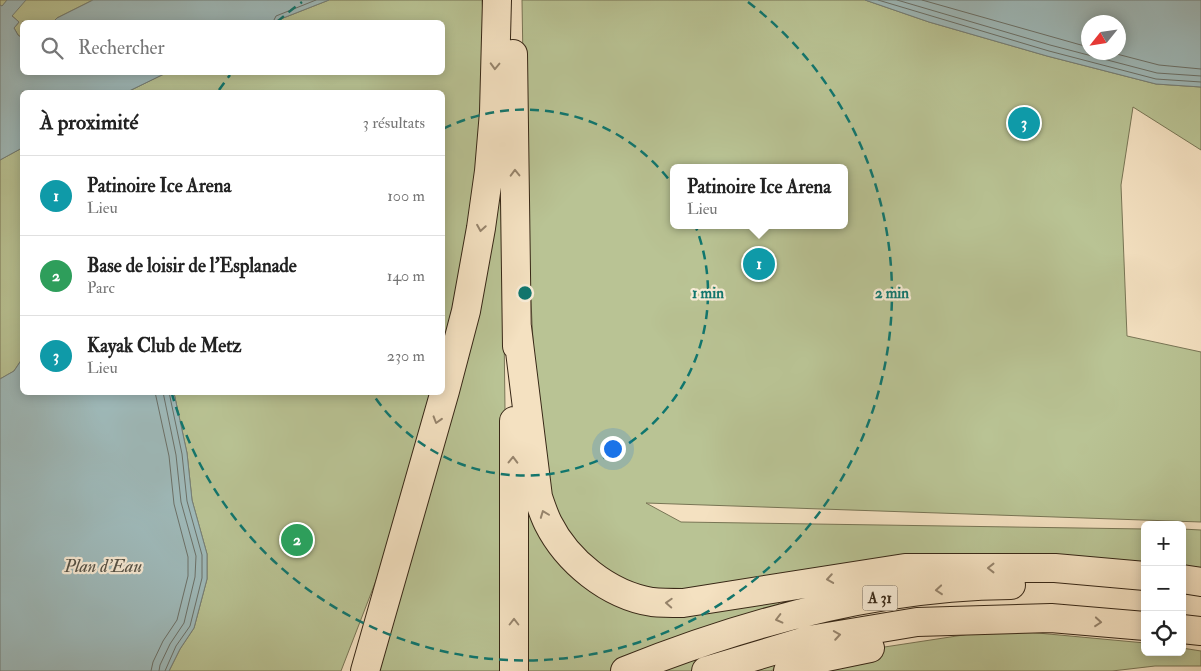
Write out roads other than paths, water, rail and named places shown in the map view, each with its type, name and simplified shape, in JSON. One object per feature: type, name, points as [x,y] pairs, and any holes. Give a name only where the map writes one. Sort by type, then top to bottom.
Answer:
[{"type":"highway","points":[[445,391],[466,311],[489,171],[494,112],[497,0]]},
{"type":"highway","points":[[513,0],[517,327],[513,459],[514,671]]},
{"type":"highway","points":[[517,327],[538,497],[547,522],[560,543],[576,563],[597,580],[619,592],[650,602],[683,603],[905,568],[1055,568],[1141,576]]},
{"type":"highway","points":[[365,671],[444,395]]},
{"type":"highway","points":[[352,671],[419,479]]},
{"type":"highway","name":"A 31","points":[[625,671],[668,654],[765,623],[876,598],[935,590],[996,586],[1050,585],[1141,590]]},
{"type":"highway","points":[[788,671],[817,659],[921,637],[1051,618]]},
{"type":"highway","name":"A 31","points":[[706,671],[809,640],[917,622],[1051,618],[1141,626]]},
{"type":"water","points":[[7,0],[26,0],[12,16],[19,22],[14,28],[20,36],[20,75],[162,75],[131,90],[20,90],[20,149],[0,160],[0,5],[2,6]]},
{"type":"water","points":[[93,0],[329,0],[278,20],[55,20]]},
{"type":"water","points":[[865,0],[1201,0],[1201,87],[1156,84],[1047,56],[929,22]]},
{"type":"water","name":"Plan d'Eau","points":[[20,362],[20,395],[174,395],[187,453],[192,500],[207,554],[207,579],[194,628],[180,649],[169,671],[0,671],[0,379],[14,371]]},
{"type":"place","name":"Kayak Club de Metz","points":[[1024,123]]},
{"type":"place","name":"Patinoire Ice Arena","points":[[759,264]]},
{"type":"place","name":"Base de loisir de l'Esplanade","points":[[297,540]]}]
